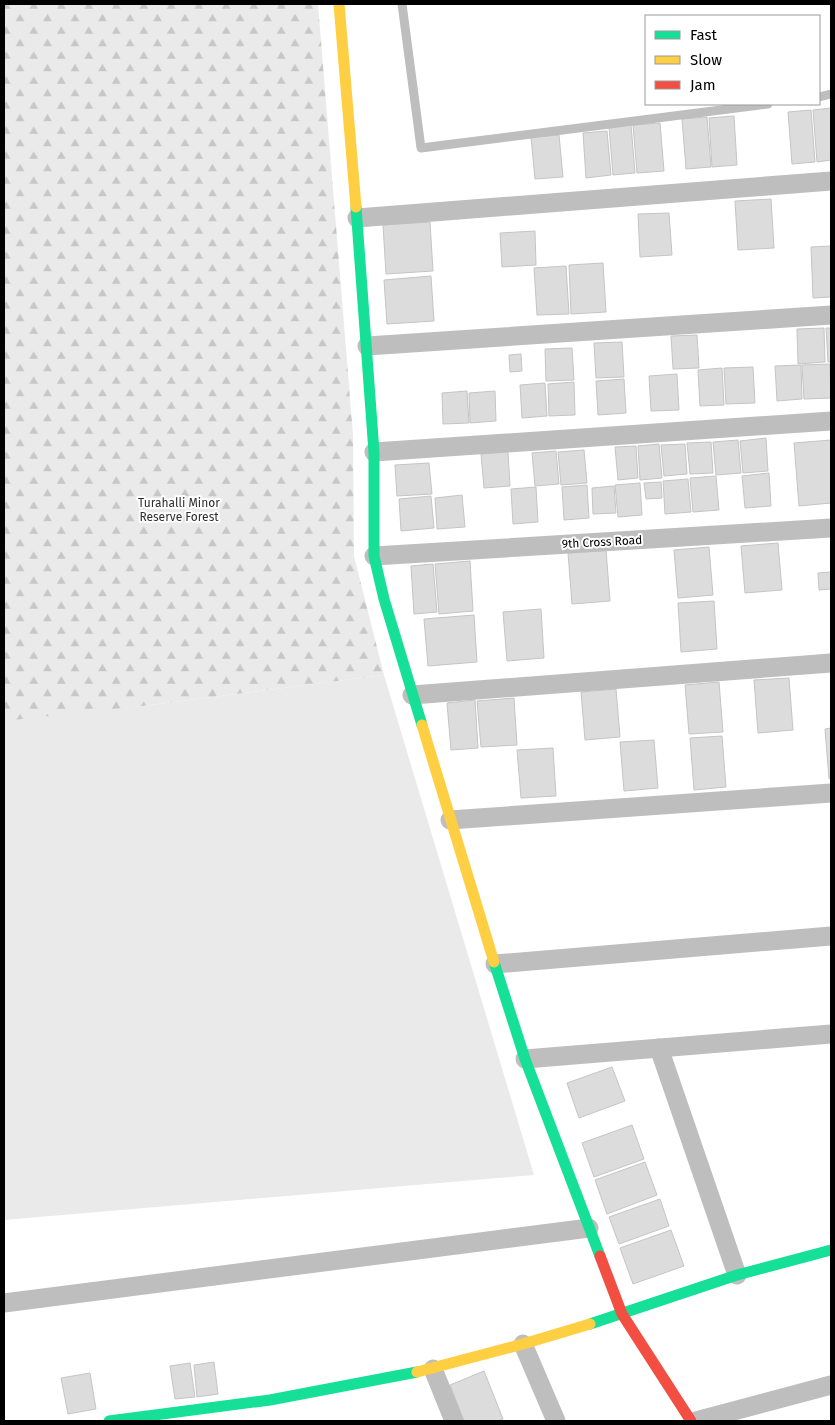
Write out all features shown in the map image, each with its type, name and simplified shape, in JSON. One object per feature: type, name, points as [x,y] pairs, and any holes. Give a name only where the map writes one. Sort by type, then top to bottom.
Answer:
[{"type":"street","points":[[339,4],[374,452],[374,556],[384,599],[450,820],[525,1059],[622,1314],[691,1421]]},
{"type":"street","points":[[357,218],[831,181]]},
{"type":"street","points":[[367,346],[831,315]]},
{"type":"street","points":[[374,452],[831,421]]},
{"type":"street","name":"9th Cross Road","points":[[374,556],[831,528]]},
{"type":"street","points":[[412,695],[831,663]]},
{"type":"street","points":[[450,820],[831,793]]},
{"type":"street","points":[[495,964],[831,936]]},
{"type":"street","points":[[525,1059],[831,1034]]},
{"type":"street","points":[[659,1048],[737,1275]]},
{"type":"street","points":[[4,1303],[589,1228]]},
{"type":"street","points":[[109,1421],[270,1400],[433,1369],[622,1314],[737,1275],[831,1250]]},
{"type":"street","points":[[523,1344],[556,1421]]},
{"type":"street","points":[[433,1369],[454,1421]]},
{"type":"street","points":[[696,1421],[831,1384]]},
{"type":"lane","points":[[402,4],[421,148],[760,105]]},
{"type":"green space","name":"Turahalli Minor Reserve Forest","points":[[4,4],[318,4],[353,435],[354,556],[384,675],[151,705],[4,721]]},
{"type":"green space","points":[[384,675],[534,1175],[4,1220],[4,719],[151,705]]},
{"type":"building","points":[[831,108],[831,160],[817,162],[813,110]]},
{"type":"building","points":[[811,110],[815,162],[792,164],[788,112]]},
{"type":"building","points":[[734,116],[737,165],[712,167],[709,118]]},
{"type":"building","points":[[707,117],[711,167],[686,169],[682,119]]},
{"type":"building","points":[[660,123],[664,171],[637,173],[633,125]]},
{"type":"building","points":[[631,125],[635,173],[613,175],[609,127]]},
{"type":"building","points":[[607,131],[611,175],[586,178],[583,133]]},
{"type":"building","points":[[559,135],[563,177],[535,179],[531,137]]},
{"type":"building","points":[[771,199],[774,248],[738,250],[735,201]]},
{"type":"building","points":[[669,213],[672,255],[640,257],[638,214]]},
{"type":"building","points":[[430,222],[433,271],[386,274],[383,225]]},
{"type":"building","points":[[535,231],[536,265],[502,267],[500,233]]},
{"type":"building","points":[[831,246],[831,297],[813,298],[811,247]]},
{"type":"building","points":[[603,263],[606,312],[571,314],[569,265]]},
{"type":"building","points":[[566,266],[569,314],[537,315],[534,268]]},
{"type":"building","points":[[431,276],[434,321],[387,324],[384,280]]},
{"type":"building","points":[[824,328],[825,362],[798,364],[797,329]]},
{"type":"building","points":[[826,328],[831,328],[831,362],[828,362]]},
{"type":"building","points":[[697,335],[699,368],[673,369],[671,336]]},
{"type":"building","points":[[622,342],[624,377],[596,378],[594,343]]},
{"type":"building","points":[[572,348],[574,380],[546,381],[545,349]]},
{"type":"building","points":[[521,354],[522,371],[510,372],[509,355]]},
{"type":"building","points":[[830,364],[831,398],[804,399],[802,365]]},
{"type":"building","points":[[801,365],[802,399],[777,401],[775,366]]},
{"type":"building","points":[[753,367],[755,403],[726,404],[724,368]]},
{"type":"building","points":[[722,368],[724,405],[700,406],[698,370]]},
{"type":"building","points":[[677,374],[679,410],[651,411],[649,376]]},
{"type":"building","points":[[624,379],[626,413],[598,415],[596,381]]},
{"type":"building","points":[[574,382],[575,415],[549,416],[548,384]]},
{"type":"building","points":[[545,383],[547,416],[522,418],[520,385]]},
{"type":"building","points":[[467,391],[469,423],[443,424],[442,393]]},
{"type":"building","points":[[495,391],[496,421],[470,423],[469,393]]},
{"type":"building","points":[[766,438],[768,471],[743,473],[740,441]]},
{"type":"building","points":[[738,440],[741,473],[716,475],[713,442]]},
{"type":"building","points":[[831,440],[831,503],[799,506],[794,443]]},
{"type":"building","points":[[711,442],[713,473],[690,474],[687,443]]},
{"type":"building","points":[[659,444],[662,478],[640,480],[638,446]]},
{"type":"building","points":[[685,444],[687,474],[664,476],[661,445]]},
{"type":"building","points":[[636,446],[638,478],[618,480],[615,447]]},
{"type":"building","points":[[584,450],[587,483],[561,485],[558,452]]},
{"type":"building","points":[[556,451],[559,484],[535,486],[532,453]]},
{"type":"building","points":[[508,452],[510,486],[484,488],[481,454]]},
{"type":"building","points":[[429,463],[432,494],[397,496],[395,465]]},
{"type":"building","points":[[769,473],[771,506],[745,508],[742,476]]},
{"type":"building","points":[[716,476],[719,510],[693,512],[690,478]]},
{"type":"building","points":[[688,479],[691,512],[665,514],[663,481]]},
{"type":"building","points":[[661,482],[662,498],[646,499],[644,483]]},
{"type":"building","points":[[640,483],[642,515],[618,517],[615,485]]},
{"type":"building","points":[[587,485],[589,518],[564,520],[562,487]]},
{"type":"building","points":[[614,486],[616,513],[593,514],[592,488]]},
{"type":"building","points":[[536,487],[538,522],[513,524],[511,489]]},
{"type":"building","points":[[462,495],[465,527],[437,529],[435,498]]},
{"type":"building","points":[[431,496],[434,528],[401,531],[399,499]]},
{"type":"building","points":[[778,543],[782,590],[745,593],[741,546]]},
{"type":"building","points":[[709,547],[713,595],[678,598],[674,550]]},
{"type":"building","points":[[606,550],[610,601],[572,604],[568,553]]},
{"type":"building","points":[[470,561],[473,611],[439,614],[435,564]]},
{"type":"building","points":[[433,564],[437,612],[414,614],[411,566]]},
{"type":"building","points":[[831,572],[831,589],[819,590],[818,573]]},
{"type":"building","points":[[714,601],[717,649],[681,652],[678,603]]},
{"type":"building","points":[[541,609],[544,658],[507,661],[503,612]]},
{"type":"building","points":[[474,615],[477,662],[428,666],[424,619]]},
{"type":"building","points":[[789,678],[793,730],[758,733],[754,680]]},
{"type":"building","points":[[719,682],[723,732],[689,734],[685,685]]},
{"type":"building","points":[[616,689],[620,737],[585,740],[581,692]]},
{"type":"building","points":[[514,698],[517,745],[481,747],[477,701]]},
{"type":"building","points":[[475,700],[478,748],[451,750],[447,703]]},
{"type":"building","points":[[831,728],[831,778],[829,779],[825,729]]},
{"type":"building","points":[[722,736],[726,787],[694,790],[690,738]]},
{"type":"building","points":[[654,740],[658,788],[624,791],[620,742]]},
{"type":"building","points":[[553,748],[556,796],[521,798],[517,750]]},
{"type":"building","points":[[612,1067],[625,1101],[579,1118],[567,1083]]},
{"type":"building","points":[[632,1125],[644,1159],[594,1177],[582,1143]]},
{"type":"building","points":[[645,1162],[657,1195],[607,1214],[595,1180]]},
{"type":"building","points":[[660,1199],[669,1226],[619,1244],[609,1217]]},
{"type":"building","points":[[671,1230],[684,1266],[633,1284],[620,1248]]},
{"type":"building","points":[[214,1362],[218,1394],[197,1397],[194,1365]]},
{"type":"building","points":[[190,1363],[195,1397],[175,1399],[170,1366]]},
{"type":"building","points":[[484,1371],[503,1419],[498,1421],[464,1421],[450,1385]]},
{"type":"building","points":[[90,1373],[96,1409],[68,1414],[61,1378]]},
{"type":"traffic: fast","points":[[356,207],[374,452],[374,556],[384,599],[422,725]]},
{"type":"traffic: fast","points":[[494,962],[525,1059],[600,1256]]},
{"type":"traffic: fast","points":[[590,1324],[737,1275],[831,1250]]},
{"type":"traffic: fast","points":[[109,1421],[270,1400],[417,1372]]},
{"type":"traffic: slow","points":[[339,4],[356,207]]},
{"type":"traffic: slow","points":[[422,725],[494,962]]},
{"type":"traffic: slow","points":[[417,1372],[590,1324]]},
{"type":"traffic: jam","points":[[600,1256],[622,1314],[691,1421]]}]
